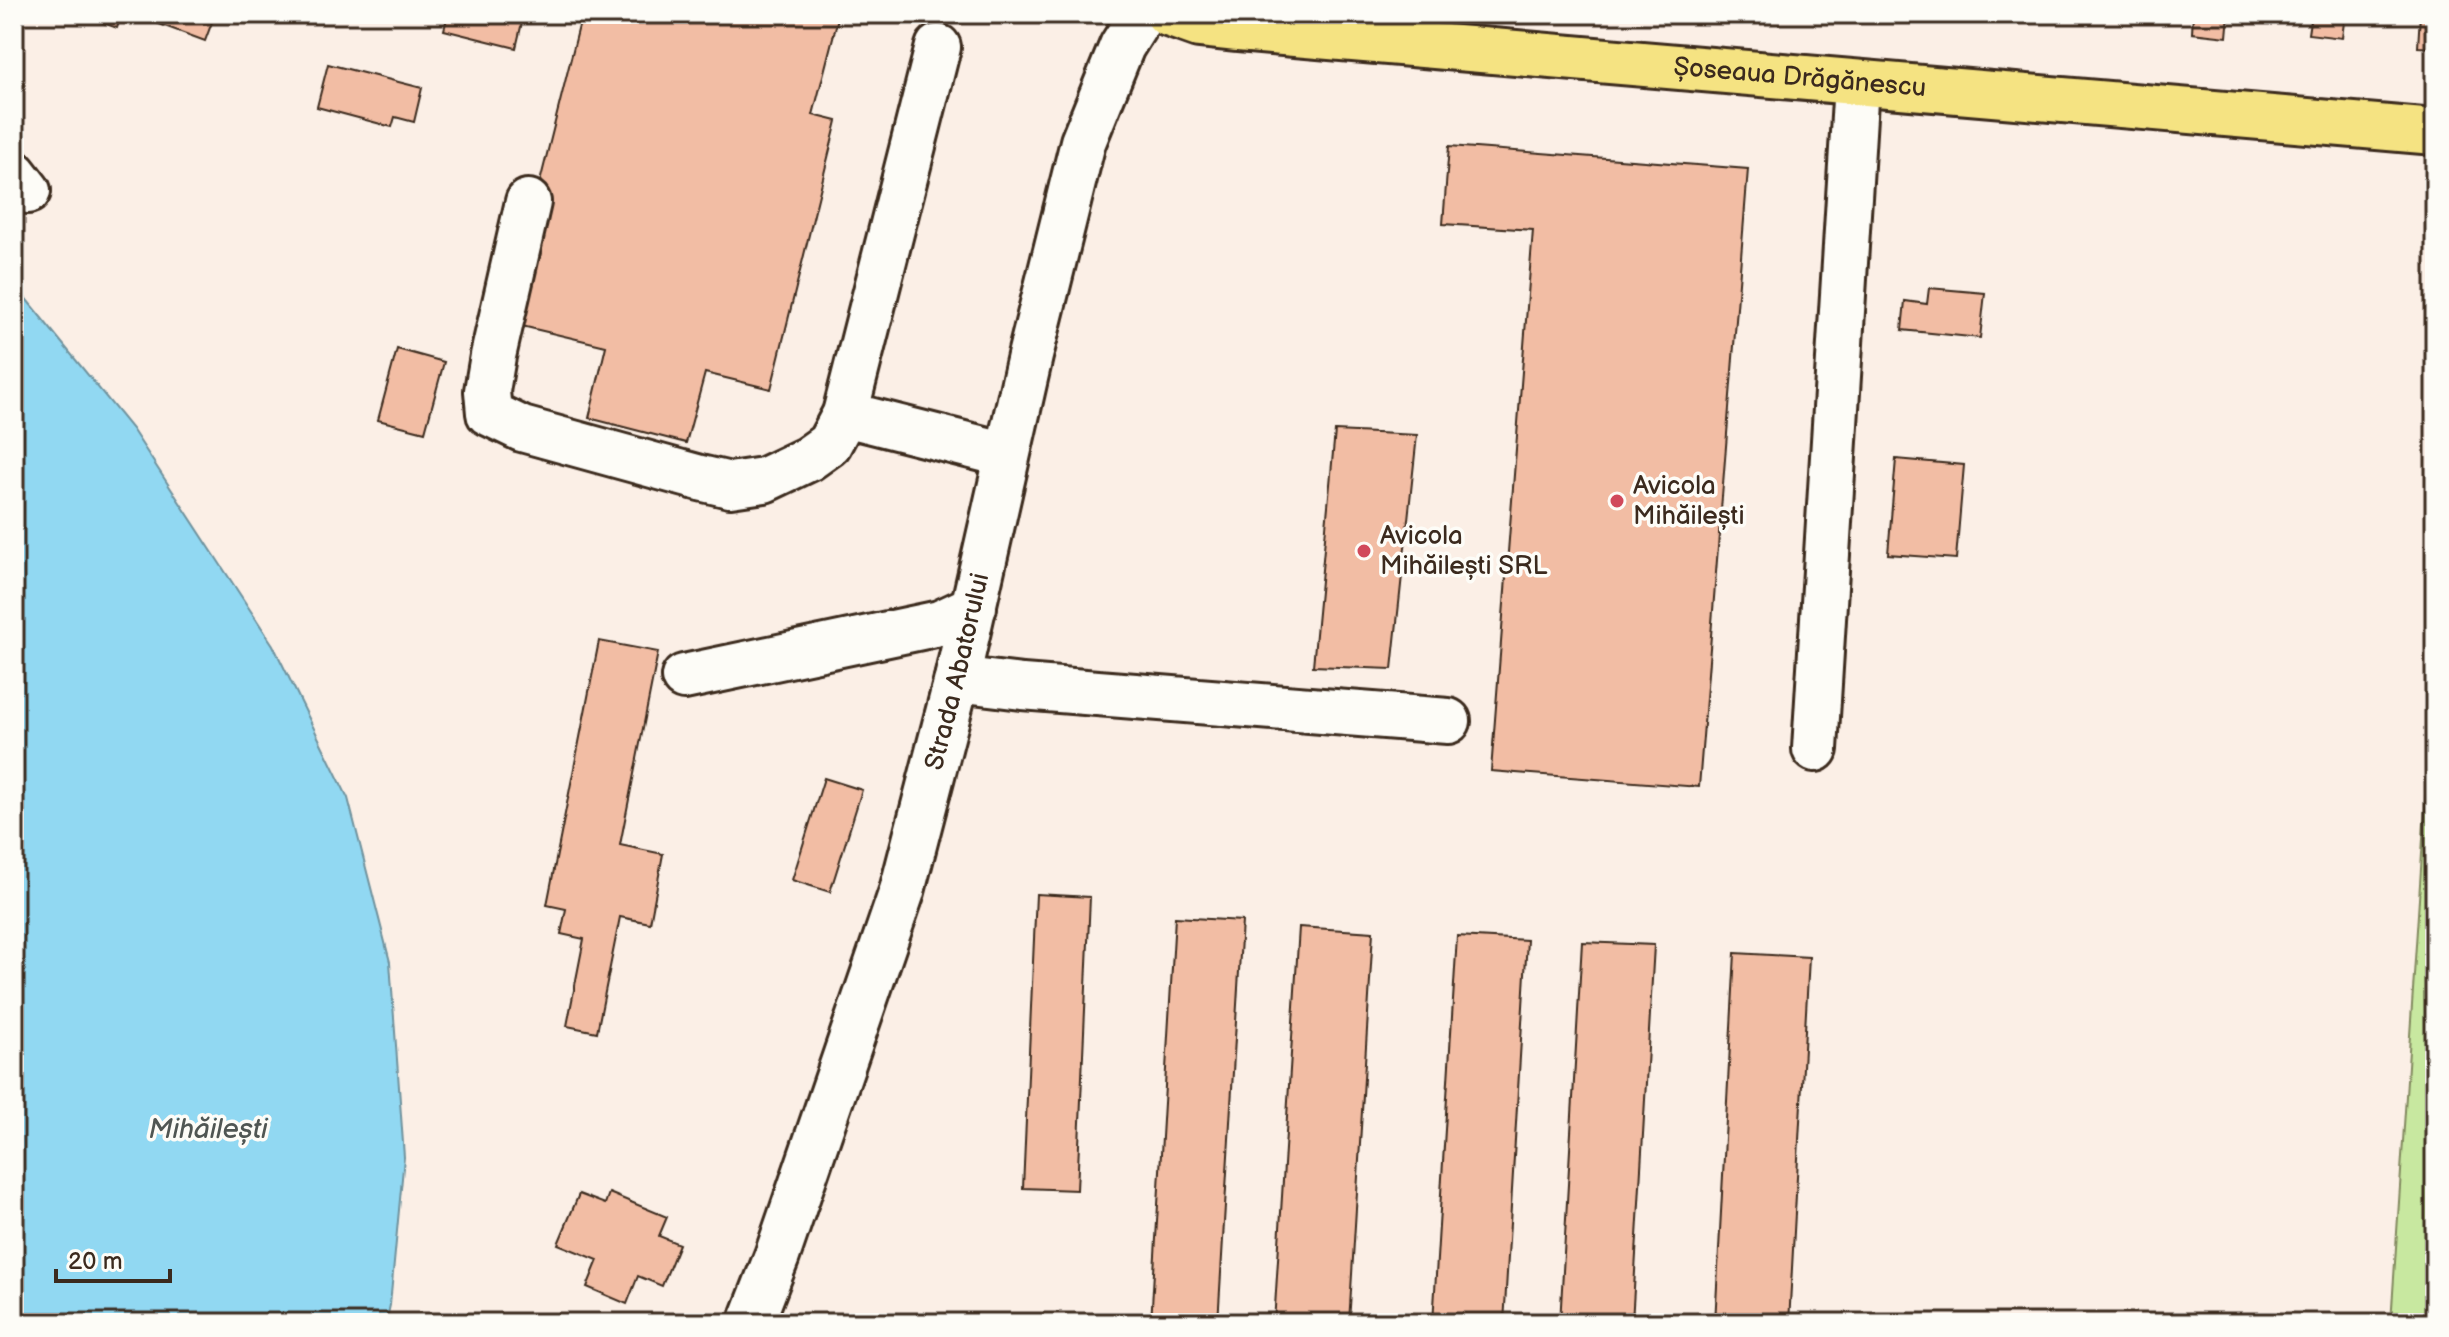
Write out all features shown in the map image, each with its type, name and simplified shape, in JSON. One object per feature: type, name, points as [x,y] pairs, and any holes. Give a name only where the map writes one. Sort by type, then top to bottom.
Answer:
[{"type":"main road","name":"Șoseaua Drăgănescu","points":[[1168,14],[1199,25],[1236,29],[2435,132]]},
{"type":"street","name":"Strada Abatorului","points":[[751,1323],[902,891],[957,679],[1007,455],[1083,142],[1122,46],[1142,14]]},
{"type":"street","points":[[528,202],[493,356],[487,391],[489,413],[522,429],[730,485],[764,480],[808,459],[829,444],[845,414],[938,47]]},
{"type":"street","points":[[1815,749],[1856,84]]},
{"type":"street","points":[[845,414],[1007,455]]},
{"type":"street","points":[[684,677],[940,623],[974,607]]},
{"type":"street","points":[[957,679],[1448,721]]},
{"type":"green space","points":[[2435,657],[2435,1323],[2391,1323]]},
{"type":"water","name":"Mihăilești","points":[[14,284],[132,429],[273,645],[348,798],[390,962],[404,1157],[386,1323],[14,1323]]},
{"type":"building","points":[[88,14],[122,14],[117,28],[87,17]]},
{"type":"building","points":[[132,14],[215,14],[205,41]]},
{"type":"building","points":[[448,14],[524,14],[516,48],[444,30]]},
{"type":"building","points":[[582,14],[839,14],[813,115],[837,121],[771,389],[705,373],[686,443],[589,418],[606,346],[505,322]]},
{"type":"building","points":[[2193,14],[2229,14],[2227,37],[2192,33]]},
{"type":"building","points":[[2311,14],[2345,14],[2342,38],[2308,34]]},
{"type":"building","points":[[2420,14],[2435,14],[2435,48],[2418,47]]},
{"type":"building","points":[[328,64],[422,88],[414,122],[395,117],[392,127],[317,107]]},
{"type":"building","name":"Avicola Mihăilești","points":[[1449,146],[1748,169],[1699,787],[1491,771],[1533,230],[1443,224]]},
{"type":"building","points":[[1929,288],[1985,293],[1980,338],[1902,330],[1905,301],[1927,304]]},
{"type":"building","points":[[397,349],[444,362],[425,432],[378,420]]},
{"type":"building","name":"Avicola Mihăilești SRL","points":[[1335,431],[1417,435],[1392,669],[1313,666]]},
{"type":"building","points":[[1896,459],[1964,465],[1956,559],[1888,554]]},
{"type":"building","points":[[599,641],[658,652],[620,845],[663,854],[650,923],[620,917],[597,1032],[567,1026],[584,939],[561,934],[566,909],[547,905]]},
{"type":"building","points":[[824,778],[862,790],[830,892],[792,880]]},
{"type":"building","points":[[1036,894],[1090,897],[1077,1190],[1023,1188]]},
{"type":"building","points":[[1175,917],[1242,921],[1218,1323],[1151,1323]]},
{"type":"building","points":[[1299,927],[1373,932],[1349,1323],[1274,1323]]},
{"type":"building","points":[[1457,936],[1527,940],[1504,1323],[1433,1323]]},
{"type":"building","points":[[1582,942],[1654,945],[1632,1323],[1560,1323]]},
{"type":"building","points":[[1735,953],[1809,957],[1789,1323],[1715,1323]]},
{"type":"building","points":[[609,1193],[667,1217],[659,1236],[679,1244],[662,1286],[638,1276],[627,1304],[587,1287],[598,1260],[558,1244],[579,1194],[605,1204]]},
{"type":"place","name":"Avicola Mihăilești","points":[[1617,501]]},
{"type":"place","name":"Avicola Mihăilești SRL","points":[[1364,551]]}]
